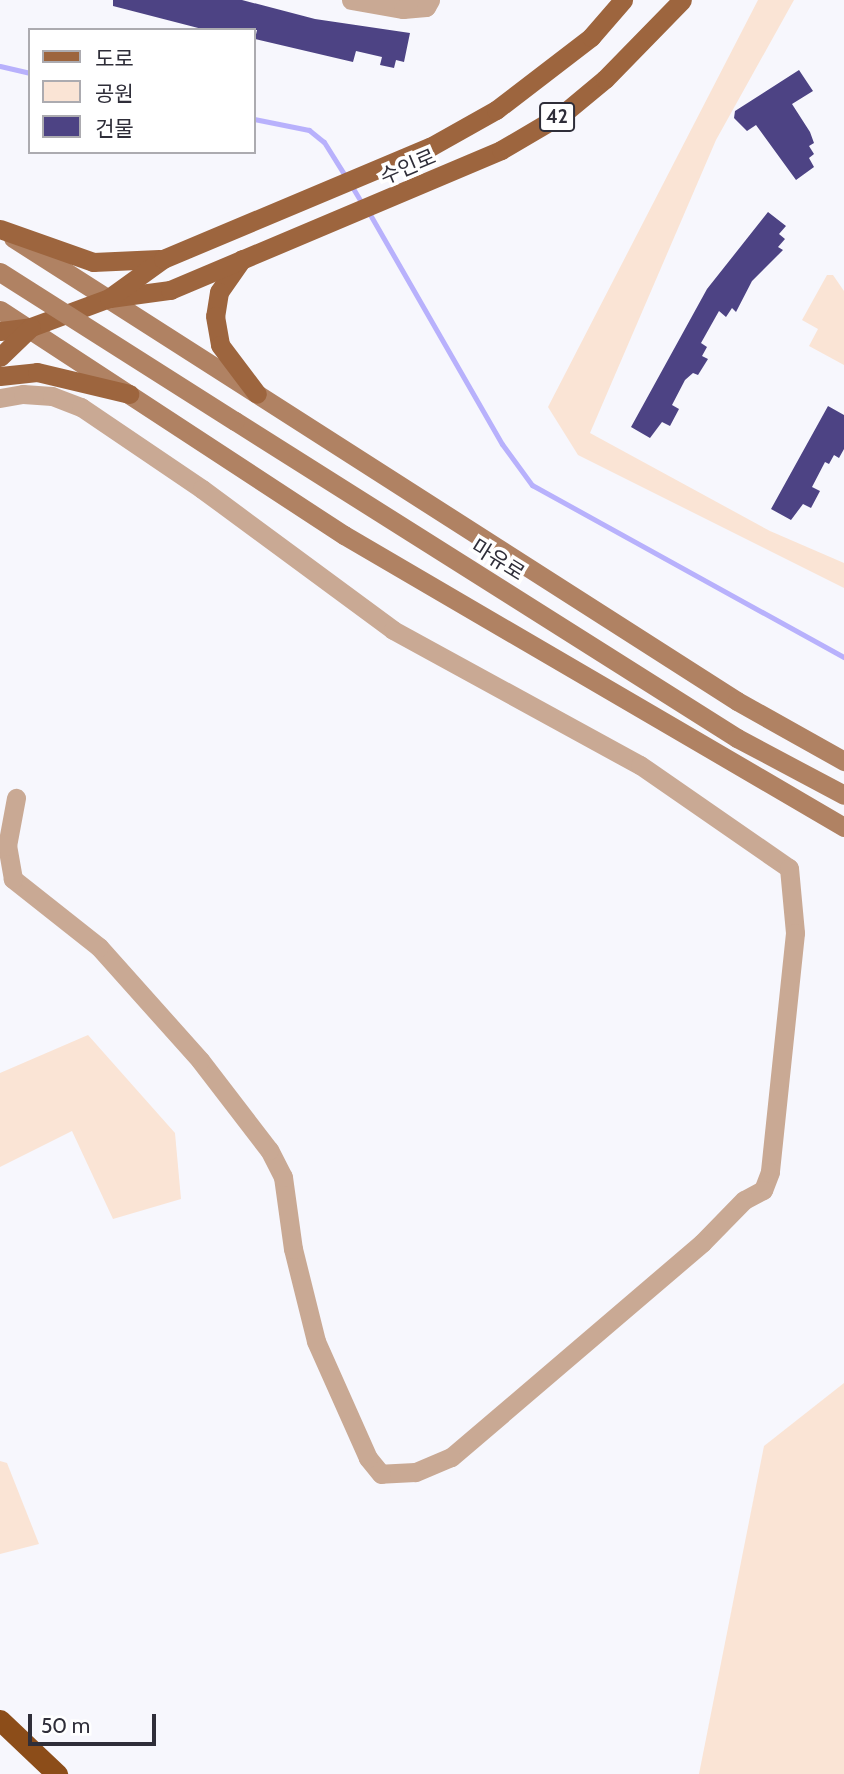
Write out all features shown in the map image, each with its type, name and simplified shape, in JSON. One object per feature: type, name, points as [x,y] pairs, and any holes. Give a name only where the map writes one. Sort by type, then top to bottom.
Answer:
[{"type":"highway","points":[[0,1720],[57,1774]]},
{"type":"main road","name":"수인로","points":[[109,298],[163,259],[430,147],[496,110],[591,37],[623,0]]},
{"type":"main road","name":"수인로","points":[[0,331],[32,327],[109,298],[170,290],[403,194],[501,150],[564,113],[605,79],[682,0]]},
{"type":"main road","points":[[0,230],[93,262],[163,259]]},
{"type":"main road","points":[[0,230],[737,701],[844,761]]},
{"type":"main road","points":[[242,260],[219,292],[215,316],[220,345],[257,394]]},
{"type":"main road","name":"마유로","points":[[0,272],[737,738],[844,795]]},
{"type":"main road","points":[[0,310],[32,327],[344,535],[740,769],[844,827]]},
{"type":"main road","name":"수인로","points":[[0,357],[32,327]]},
{"type":"main road","points":[[0,376],[37,372],[129,394]]},
{"type":"street","points":[[351,0],[403,9],[426,7],[430,0]]},
{"type":"street","points":[[0,398],[23,394],[52,396],[81,407],[202,489],[393,630],[640,765],[789,867],[795,933],[779,1050],[773,1148],[763,1191],[744,1200],[702,1243],[451,1457],[415,1472],[381,1474],[368,1458],[316,1342],[293,1248],[283,1177],[269,1150],[201,1060],[99,947],[13,879],[7,846],[16,799]]},
{"type":"green space","points":[[758,0],[794,0],[716,140],[590,433],[770,531],[844,563],[844,588],[578,455],[548,407]]},
{"type":"green space","points":[[827,275],[833,275],[844,291],[844,365],[809,346],[818,329],[802,320]]},
{"type":"green space","points":[[88,1035],[175,1133],[181,1199],[113,1219],[72,1131],[0,1167],[0,1073]]},
{"type":"green space","points":[[844,1383],[844,1774],[699,1774],[764,1446]]},
{"type":"green space","points":[[0,1461],[7,1463],[39,1544],[0,1554]]},
{"type":"building","points":[[113,0],[242,0],[315,19],[410,33],[404,62],[396,60],[394,68],[380,65],[382,57],[356,51],[353,62],[256,39],[256,28],[198,28],[113,6]]},
{"type":"building","points":[[799,70],[813,91],[792,104],[814,143],[809,146],[814,154],[809,158],[814,167],[796,180],[756,125],[747,131],[734,118],[735,111]]},
{"type":"building","points":[[768,212],[786,226],[779,234],[785,239],[778,247],[783,250],[752,281],[736,312],[732,308],[726,317],[719,311],[701,343],[707,347],[702,356],[708,359],[698,375],[693,373],[685,380],[672,405],[679,409],[670,426],[662,422],[650,438],[631,427],[707,289]]},
{"type":"building","points":[[828,406],[844,415],[844,449],[839,458],[834,455],[829,464],[825,462],[812,487],[820,491],[811,508],[803,504],[791,520],[771,509]]},
{"type":"waterway","points":[[0,66],[28,73]]},
{"type":"waterway","points":[[256,119],[309,130],[324,142],[345,176]]},
{"type":"waterway","points":[[351,185],[362,203]]},
{"type":"waterway","points":[[368,211],[502,444],[532,485],[844,657]]}]
